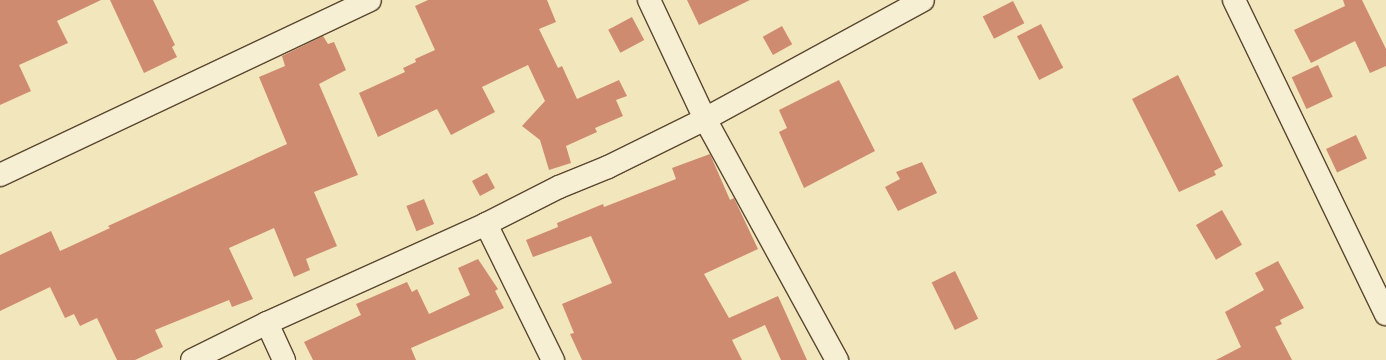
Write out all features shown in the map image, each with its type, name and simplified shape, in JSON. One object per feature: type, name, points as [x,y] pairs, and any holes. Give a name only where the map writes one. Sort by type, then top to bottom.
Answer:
[{"type":"street","points":[[0,175],[370,0]]},
{"type":"street","points":[[649,0],[705,119],[837,360]]},
{"type":"street","points":[[192,360],[267,323],[486,224],[705,119],[924,0]]},
{"type":"street","points":[[1234,0],[1386,314]]},
{"type":"street","points":[[486,224],[553,360]]},
{"type":"street","points":[[267,323],[284,360]]},
{"type":"building","points":[[0,0],[101,0],[57,21],[68,43],[19,65],[31,91],[0,105]]},
{"type":"building","points":[[110,0],[153,0],[175,45],[172,47],[177,57],[144,73]]},
{"type":"building","points":[[428,0],[547,0],[556,22],[539,29],[558,68],[562,66],[577,99],[619,80],[627,96],[616,100],[623,116],[595,128],[597,132],[566,146],[571,163],[549,170],[540,140],[522,126],[545,101],[528,65],[482,87],[495,112],[451,135],[437,109],[378,137],[359,93],[405,72],[403,68],[416,62],[415,59],[435,50],[415,6]]},
{"type":"building","points":[[687,0],[750,0],[699,25]]},
{"type":"building","points":[[1343,0],[1362,0],[1386,49],[1386,66],[1370,73],[1355,41],[1311,63],[1294,30],[1345,6]]},
{"type":"building","points":[[1013,1],[1024,23],[994,39],[983,16]]},
{"type":"building","points":[[632,17],[644,40],[620,53],[608,30]]},
{"type":"building","points":[[1041,24],[1063,68],[1039,80],[1017,36]]},
{"type":"building","points":[[782,26],[792,44],[773,55],[763,37]]},
{"type":"building","points":[[323,36],[328,44],[334,42],[346,70],[319,84],[358,175],[314,192],[337,246],[306,259],[310,270],[294,277],[274,228],[229,248],[253,299],[232,307],[229,300],[155,330],[163,347],[135,360],[117,360],[97,318],[80,326],[74,314],[65,318],[50,287],[0,311],[0,255],[51,231],[60,251],[110,228],[108,226],[287,144],[259,77],[285,66],[282,56]]},
{"type":"building","points":[[1318,65],[1333,97],[1307,109],[1292,77]]},
{"type":"building","points":[[1178,75],[1223,166],[1214,171],[1216,175],[1179,192],[1132,99]]},
{"type":"building","points":[[839,80],[875,151],[804,188],[779,132],[787,128],[779,110]]},
{"type":"building","points":[[1356,135],[1367,159],[1337,173],[1326,149]]},
{"type":"building","points":[[710,154],[730,200],[734,198],[758,249],[704,274],[729,318],[778,296],[807,360],[781,360],[765,325],[732,340],[742,360],[582,360],[570,334],[574,333],[562,304],[612,283],[591,236],[533,257],[526,240],[558,227],[557,223],[603,204],[604,207],[676,179],[672,168]]},
{"type":"building","points":[[922,162],[937,193],[898,211],[885,187],[900,179],[896,172]]},
{"type":"building","points":[[487,173],[495,188],[480,196],[472,181]]},
{"type":"building","points":[[424,199],[434,224],[416,231],[406,206]]},
{"type":"building","points":[[1222,210],[1242,245],[1216,260],[1196,225]]},
{"type":"building","points":[[478,259],[498,289],[495,291],[504,308],[411,348],[416,360],[313,360],[304,342],[361,315],[356,304],[407,282],[412,292],[417,289],[429,314],[470,295],[458,268]]},
{"type":"building","points":[[1278,261],[1304,308],[1280,320],[1282,324],[1275,327],[1292,360],[1216,360],[1241,347],[1225,312],[1264,290],[1255,273]]},
{"type":"building","points":[[955,271],[978,319],[955,330],[932,282]]}]
